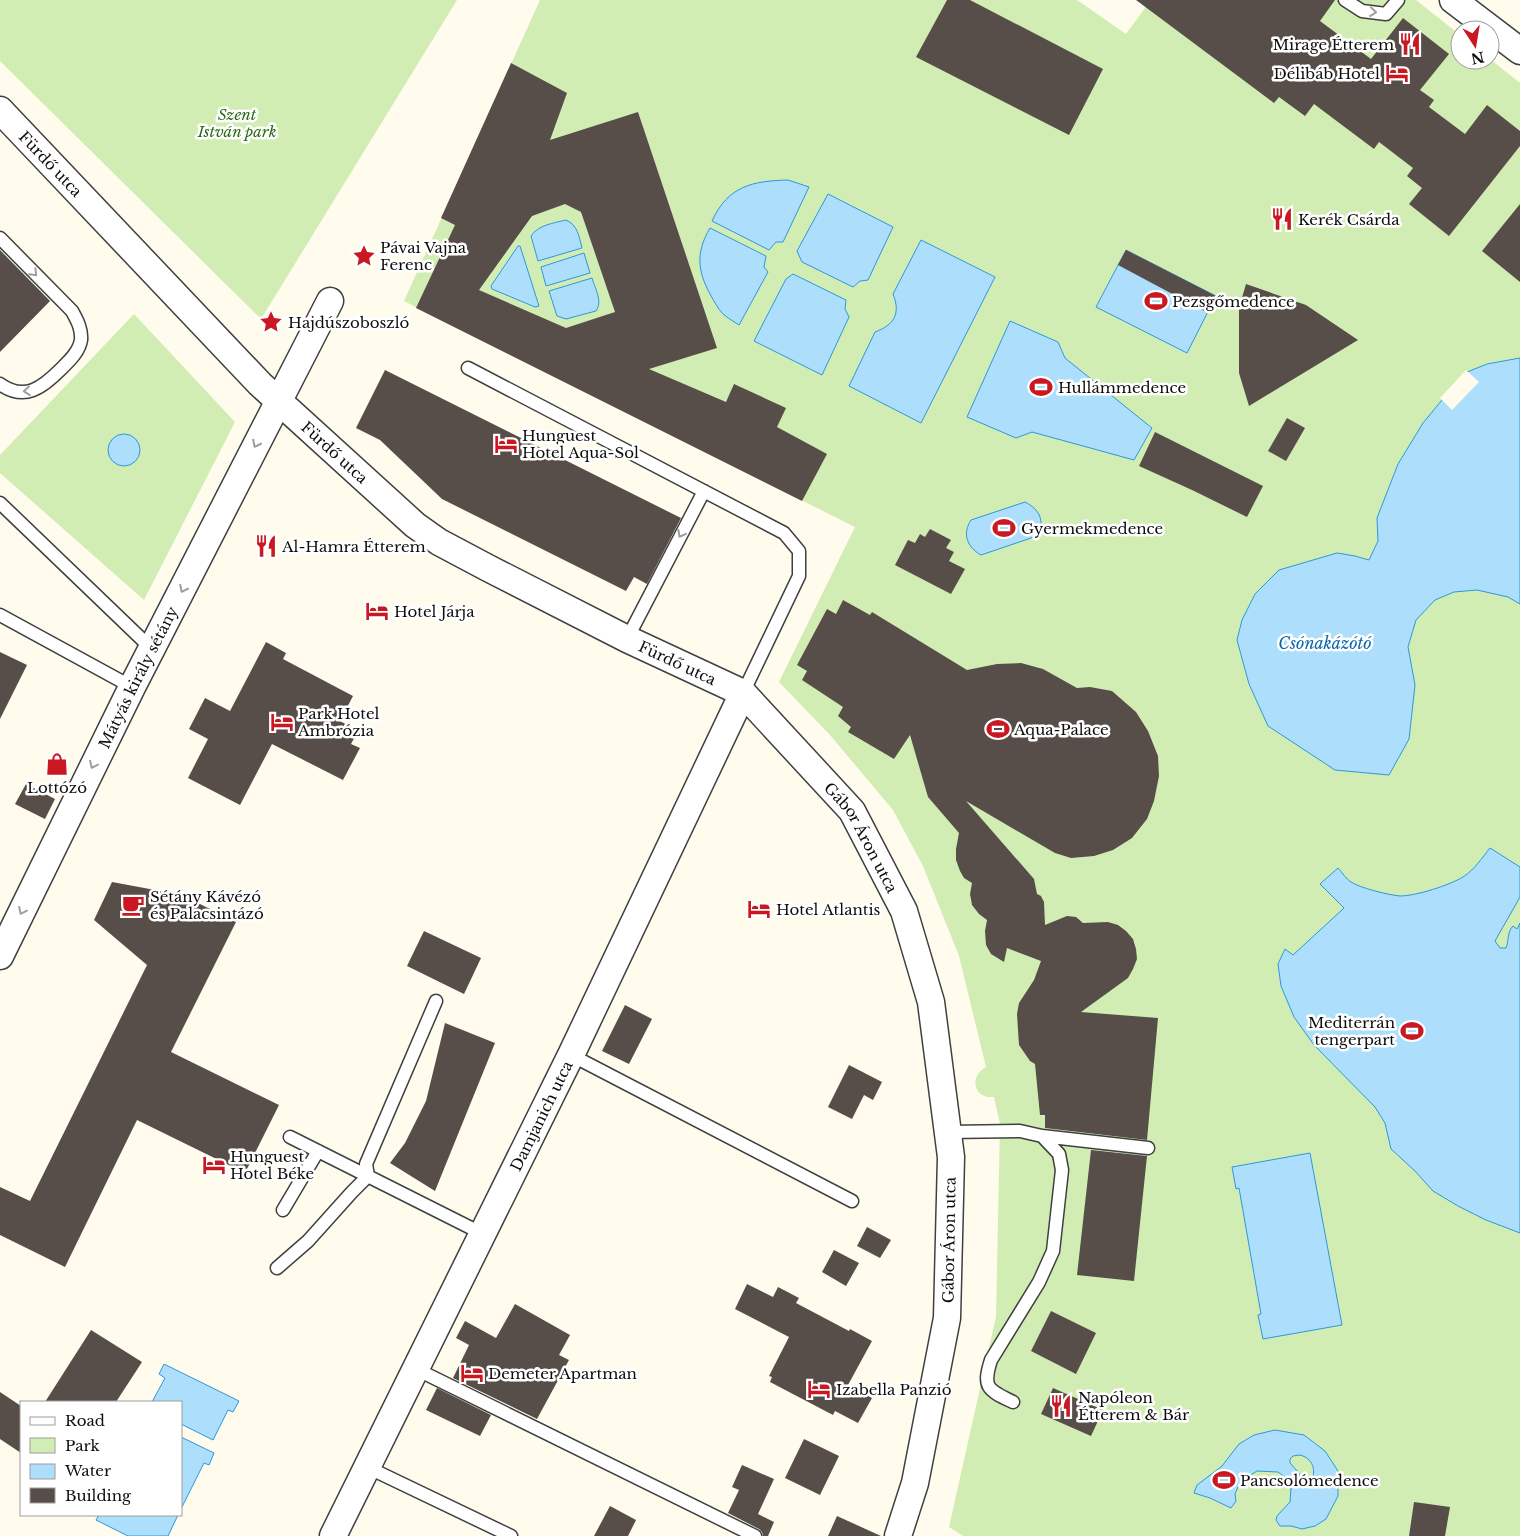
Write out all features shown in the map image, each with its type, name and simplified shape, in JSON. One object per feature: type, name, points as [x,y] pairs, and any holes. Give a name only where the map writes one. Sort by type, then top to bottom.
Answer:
[{"type":"street","points":[[1453,0],[1520,51]]},
{"type":"street","name":"Fürdő utca","points":[[0,110],[253,376],[414,524],[439,542],[627,638],[743,694]]},
{"type":"street","points":[[278,400],[330,301]]},
{"type":"street","name":"Mátyás király sétány","points":[[0,956],[132,687],[278,400]]},
{"type":"street","name":"Damjanich utca","points":[[333,1536],[571,1055],[743,694]]},
{"type":"street","name":"Gábor Áron utca","points":[[743,694],[852,811],[904,911],[931,1002],[951,1157],[947,1318],[915,1483],[898,1536]]},
{"type":"lane","points":[[1345,0],[1362,11],[1386,14],[1398,0]]},
{"type":"lane","points":[[0,238],[72,310],[81,333],[78,350],[39,389],[21,392],[10,390],[0,384]]},
{"type":"lane","points":[[468,368],[784,533],[799,551],[799,576],[743,694]]},
{"type":"lane","points":[[627,638],[704,491]]},
{"type":"lane","points":[[0,503],[152,650]]},
{"type":"lane","points":[[0,615],[132,687]]},
{"type":"lane","points":[[368,1176],[366,1164],[436,1001]]},
{"type":"lane","points":[[571,1055],[852,1201]]},
{"type":"lane","points":[[948,1132],[1020,1131],[1042,1136],[1148,1148]]},
{"type":"lane","points":[[1012,1402],[993,1392],[987,1384],[986,1374],[990,1360],[1039,1282],[1054,1251],[1062,1170],[1059,1154],[1042,1136]]},
{"type":"lane","points":[[290,1137],[483,1234]]},
{"type":"lane","points":[[283,1210],[318,1151]]},
{"type":"lane","points":[[277,1268],[308,1241],[368,1176]]},
{"type":"lane","points":[[416,1369],[755,1536]]},
{"type":"lane","points":[[367,1467],[511,1536]]},
{"type":"green space","name":"Szent István park","points":[[0,0],[457,0],[261,319],[0,61]]},
{"type":"green space","points":[[540,0],[1077,0],[1126,34],[1151,0],[1416,0],[1450,27],[1450,70],[1500,70],[1500,67],[1520,83],[1520,1536],[963,1536],[949,1527],[996,1317],[1000,1124],[994,1097],[987,1097],[982,1094],[976,1086],[977,1076],[986,1067],[959,956],[923,866],[893,810],[830,735],[779,682],[855,527],[404,301]]},
{"type":"green space","points":[[134,314],[235,422],[144,600],[0,473],[0,455]]},
{"type":"water","points":[[788,180],[809,187],[783,242],[776,242],[769,250],[712,221],[718,209],[726,200],[742,188],[763,182]]},
{"type":"water","points":[[828,194],[893,227],[868,280],[860,281],[853,287],[802,262],[797,251]]},
{"type":"water","points":[[566,220],[576,228],[582,248],[538,261],[531,236],[542,227]]},
{"type":"water","points":[[710,228],[766,256],[764,267],[768,272],[739,325],[719,310],[703,277],[700,253]]},
{"type":"water","points":[[921,240],[995,277],[921,423],[849,386],[875,332],[887,326],[894,318],[896,307],[893,294]]},
{"type":"water","points":[[518,246],[520,246],[539,306],[535,307],[492,289],[491,286]]},
{"type":"water","name":"Pezsgőmedence","points":[[1126,250],[1216,296],[1187,353],[1096,307]]},
{"type":"water","points":[[584,253],[590,273],[546,286],[541,267]]},
{"type":"water","points":[[793,274],[846,300],[845,309],[849,317],[822,375],[754,341],[786,279]]},
{"type":"water","points":[[592,278],[599,299],[596,311],[566,319],[557,316],[549,291]]},
{"type":"water","name":"Hullámmedence","points":[[1010,321],[1058,342],[1065,358],[1152,428],[1134,460],[1032,432],[1016,438],[967,417]]},
{"type":"water","name":"Csónakázótó","points":[[1520,358],[1520,604],[1508,597],[1477,590],[1454,592],[1435,600],[1416,620],[1408,647],[1415,685],[1409,739],[1389,775],[1335,770],[1268,726],[1249,684],[1237,640],[1242,620],[1255,594],[1279,570],[1337,553],[1369,560],[1378,541],[1377,518],[1398,464],[1423,423],[1467,372],[1487,364]]},
{"type":"water","points":[[124,434],[135,439],[140,450],[135,461],[124,466],[113,461],[108,450],[113,439]]},
{"type":"water","name":"Gyermekmedence","points":[[1025,502],[1034,508],[1040,516],[1041,525],[1037,536],[981,555],[972,548],[967,540],[968,525],[971,520]]},
{"type":"water","name":"Mediterrán tengerpart","points":[[1490,848],[1520,867],[1520,897],[1495,941],[1500,948],[1506,948],[1511,928],[1513,926],[1517,929],[1520,923],[1520,1233],[1486,1220],[1433,1191],[1391,1149],[1385,1123],[1375,1107],[1314,1045],[1294,1017],[1281,986],[1278,964],[1285,949],[1293,955],[1344,908],[1320,884],[1338,868],[1349,881],[1361,887],[1407,896],[1433,890],[1463,877]]},
{"type":"water","points":[[1310,1153],[1342,1325],[1263,1339],[1258,1315],[1261,1314],[1239,1188],[1236,1189],[1232,1167]]},
{"type":"water","points":[[164,1364],[239,1401],[233,1412],[228,1410],[213,1440],[182,1424],[182,1401],[153,1401],[165,1378],[159,1374]]},
{"type":"water","name":"Pancsolómedence","points":[[1275,1430],[1304,1435],[1325,1451],[1338,1471],[1338,1496],[1326,1519],[1315,1526],[1302,1529],[1280,1526],[1276,1520],[1277,1516],[1290,1502],[1291,1488],[1286,1478],[1278,1472],[1257,1471],[1246,1478],[1238,1487],[1235,1494],[1236,1501],[1231,1508],[1194,1493],[1197,1485],[1222,1466],[1239,1444],[1254,1435]],"holes":[[[1300,1455],[1312,1463],[1314,1472],[1309,1486],[1304,1486],[1300,1483],[1299,1473],[1290,1463],[1290,1459],[1293,1456]]]},
{"type":"water","points":[[182,1437],[214,1453],[209,1465],[204,1463],[182,1507]]},
{"type":"water","points":[[98,1516],[178,1516],[168,1536],[128,1536],[96,1520]]},
{"type":"pier","points":[[1466,370],[1479,382],[1452,410],[1440,398]]},
{"type":"building","points":[[947,0],[970,0],[1103,69],[1069,135],[916,57]]},
{"type":"building","points":[[1136,0],[1335,0],[1320,21],[1371,59],[1403,18],[1449,54],[1420,90],[1434,100],[1429,107],[1465,134],[1487,105],[1520,131],[1520,146],[1449,236],[1409,204],[1422,188],[1407,176],[1413,168],[1379,142],[1374,149],[1314,104],[1305,116],[1279,97],[1274,103]]},
{"type":"building","points":[[511,63],[567,93],[550,140],[638,112],[717,348],[649,369],[726,402],[734,384],[786,408],[777,427],[827,454],[802,501],[416,308],[455,225],[441,218]],"holes":[[[565,204],[581,212],[615,312],[566,328],[479,290],[532,216]]]},
{"type":"building","points":[[1520,204],[1520,282],[1482,251]]},
{"type":"building","points":[[0,250],[50,301],[0,352]]},
{"type":"building","points":[[1126,250],[1216,296],[1208,313],[1118,265]]},
{"type":"building","points":[[1246,284],[1306,305],[1358,340],[1249,406],[1239,373],[1239,308]]},
{"type":"building","points":[[385,370],[681,518],[647,584],[634,577],[626,591],[442,499],[380,440],[356,428]]},
{"type":"building","points":[[1287,418],[1305,428],[1286,461],[1268,451]]},
{"type":"building","points":[[1155,432],[1263,486],[1247,517],[1139,466]]},
{"type":"building","points":[[930,529],[951,540],[946,548],[954,552],[949,561],[965,569],[951,594],[895,565],[908,540],[915,543],[920,534],[925,537]]},
{"type":"building","name":"Aqua-Palace","points":[[843,600],[870,615],[872,612],[967,670],[997,664],[1021,663],[1043,669],[1077,688],[1090,687],[1112,691],[1136,712],[1148,731],[1158,756],[1159,776],[1154,801],[1147,819],[1132,838],[1113,850],[1094,856],[1071,858],[1055,853],[966,801],[1034,879],[1037,894],[1041,896],[1044,902],[1045,925],[1067,916],[1076,917],[1083,923],[1108,922],[1118,925],[1133,939],[1137,959],[1128,978],[1081,1012],[1158,1018],[1147,1140],[1045,1128],[1045,1115],[1040,1115],[1035,1064],[1030,1061],[1019,1045],[1017,1014],[1019,1003],[1034,980],[1041,961],[1007,948],[1004,962],[991,954],[986,945],[985,931],[987,920],[972,905],[970,894],[972,883],[964,878],[956,860],[959,833],[928,797],[910,735],[894,759],[848,732],[851,727],[838,716],[843,707],[802,680],[807,671],[797,665],[827,609],[836,614]]},
{"type":"building","points":[[266,642],[286,653],[283,659],[353,696],[340,721],[358,731],[351,744],[360,748],[343,780],[272,744],[240,805],[188,778],[208,739],[189,729],[205,698],[230,711]]},
{"type":"building","points":[[0,652],[27,665],[0,719]]},
{"type":"building","points":[[26,784],[55,799],[45,819],[15,804]]},
{"type":"building","points":[[112,882],[182,895],[236,922],[171,1052],[279,1105],[245,1173],[137,1120],[65,1267],[0,1235],[0,1187],[30,1201],[147,965],[94,920]]},
{"type":"building","points":[[424,931],[481,958],[464,994],[407,966]]},
{"type":"building","points":[[625,1005],[652,1019],[629,1064],[602,1051]]},
{"type":"building","points":[[445,1023],[495,1043],[435,1191],[390,1163],[405,1143],[426,1101]]},
{"type":"building","points":[[849,1065],[882,1082],[873,1100],[864,1095],[852,1119],[828,1107]]},
{"type":"building","points":[[1091,1150],[1147,1156],[1134,1281],[1077,1275]]},
{"type":"building","points":[[867,1227],[891,1240],[880,1258],[857,1246]]},
{"type":"building","points":[[834,1250],[859,1263],[846,1286],[822,1272]]},
{"type":"building","points":[[747,1284],[773,1297],[778,1287],[799,1298],[796,1303],[872,1341],[848,1385],[872,1398],[858,1423],[835,1411],[833,1415],[770,1382],[772,1377],[769,1376],[789,1337],[735,1309]]},
{"type":"building","points":[[515,1304],[570,1335],[559,1355],[569,1360],[537,1419],[453,1378],[469,1345],[456,1338],[465,1321],[496,1338]]},
{"type":"building","points":[[1051,1311],[1096,1333],[1076,1374],[1031,1351]]},
{"type":"building","points":[[91,1330],[142,1362],[117,1401],[46,1401]]},
{"type":"building","points":[[437,1388],[491,1415],[480,1436],[426,1410]]},
{"type":"building","points":[[1053,1388],[1103,1410],[1091,1436],[1041,1414]]},
{"type":"building","points":[[0,1392],[20,1405],[20,1452],[0,1439]]},
{"type":"building","points":[[804,1439],[839,1456],[820,1495],[785,1478]]},
{"type":"building","points":[[742,1465],[774,1479],[758,1514],[774,1522],[768,1536],[763,1536],[759,1529],[728,1513],[739,1490],[732,1487]]},
{"type":"building","points":[[1414,1502],[1450,1507],[1445,1536],[1409,1536]]},
{"type":"building","points":[[610,1506],[636,1520],[628,1536],[594,1536]]},
{"type":"building","points":[[837,1516],[881,1536],[828,1536]]},
{"type":"place","name":"Mirage Étterem","points":[[1410,44]]},
{"type":"place","name":"Délibáb Hotel","points":[[1397,73]]},
{"type":"place","name":"Kerék Csárda","points":[[1282,219]]},
{"type":"place","name":"Pávai Vajna Ferenc","points":[[364,256]]},
{"type":"place","name":"Pezsgőmedence","points":[[1156,301]]},
{"type":"place","name":"Hajdúszoboszló","points":[[271,322]]},
{"type":"place","name":"Hullámmedence","points":[[1041,387]]},
{"type":"place","name":"Hunguest Hotel Aqua-Sol","points":[[506,444]]},
{"type":"place","name":"Gyermekmedence","points":[[1004,528]]},
{"type":"place","name":"Al-Hamra Étterem","points":[[266,546]]},
{"type":"place","name":"Hotel Járja","points":[[377,611]]},
{"type":"place","name":"Park Hotel Ambrózia","points":[[282,722]]},
{"type":"place","name":"Aqua-Palace","points":[[998,729]]},
{"type":"place","name":"Lottózó","points":[[57,764]]},
{"type":"place","name":"Sétány Kávézó és Palacsintázó","points":[[133,905]]},
{"type":"place","name":"Hotel Atlantis","points":[[759,909]]},
{"type":"place","name":"Mediterrán tengerpart","points":[[1412,1031]]},
{"type":"place","name":"Hunguest Hotel Béke","points":[[214,1165]]},
{"type":"place","name":"Demeter Apartman","points":[[472,1373]]},
{"type":"place","name":"Izabella Panzió","points":[[819,1389]]},
{"type":"place","name":"Napóleon Étterem & Bár","points":[[1061,1406]]},
{"type":"place","name":"Pancsolómedence","points":[[1224,1480]]}]
